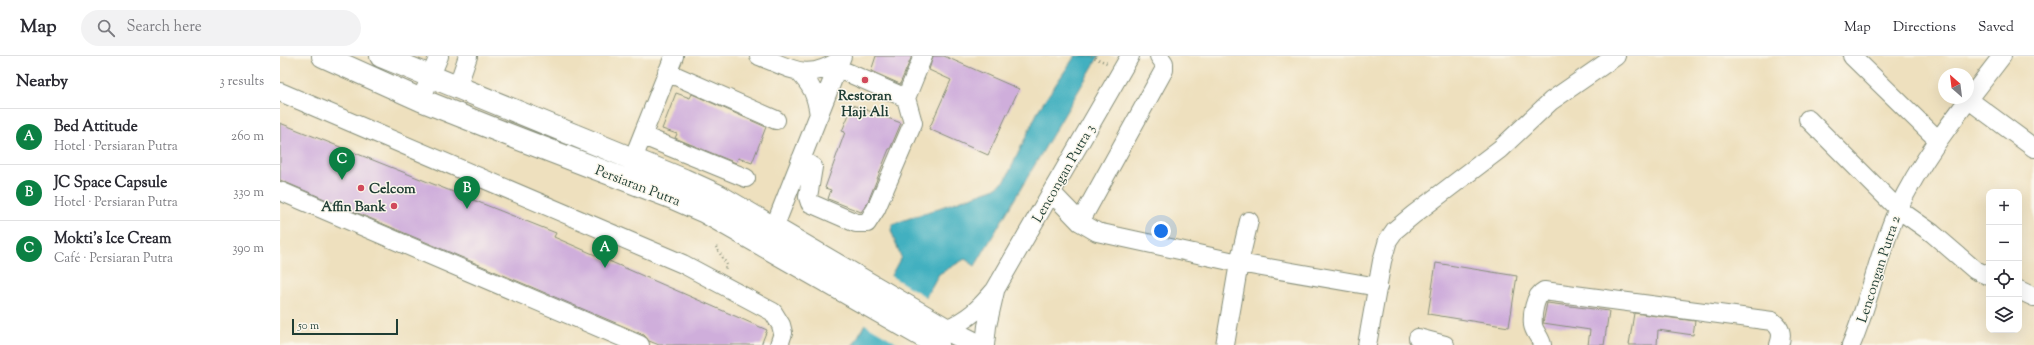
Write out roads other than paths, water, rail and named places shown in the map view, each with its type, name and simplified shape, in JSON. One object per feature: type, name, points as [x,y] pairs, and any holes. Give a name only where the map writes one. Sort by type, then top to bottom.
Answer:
[{"type":"main road","name":"Persiaran Putra","points":[[323,56],[421,100],[673,198],[705,212],[868,295],[934,333],[978,345]]},
{"type":"main road","name":"Persiaran Putra","points":[[381,56],[684,180],[719,196],[774,228],[868,295]]},
{"type":"main road","points":[[522,140],[532,118]]},
{"type":"street","points":[[421,100],[439,56]]},
{"type":"street","points":[[457,88],[468,56]]},
{"type":"street","points":[[801,159],[813,166],[808,197],[810,203],[856,223],[867,223],[876,209],[913,123],[906,98],[923,56]]},
{"type":"street","name":"Lencongan Putra 3","points":[[995,290],[1130,56]]},
{"type":"street","points":[[1080,222],[1164,70],[1164,63],[1159,56]]},
{"type":"street","points":[[1367,345],[1388,240],[1395,230],[1500,149],[1550,101],[1616,56]]},
{"type":"street","points":[[1852,56],[1938,140]]},
{"type":"street","name":"Lencongan Putra 2","points":[[1974,93],[2002,56]]},
{"type":"street","points":[[763,57],[798,72],[809,82],[816,96],[819,115]]},
{"type":"street","points":[[839,62],[906,98]]},
{"type":"street","points":[[798,72],[813,73],[825,70],[839,62]]},
{"type":"street","points":[[774,228],[839,62]]},
{"type":"street","points":[[633,159],[671,64],[776,120]]},
{"type":"street","points":[[280,92],[683,264],[773,312],[782,324],[784,333],[779,345]]},
{"type":"street","name":"Lencongan Putra 2","points":[[1851,345],[1861,323],[1888,233],[1898,209],[1938,140],[1966,104]]},
{"type":"street","points":[[1974,104],[2034,148]]},
{"type":"street","points":[[1808,119],[1898,209],[1932,233],[1975,270],[1986,275]]},
{"type":"street","points":[[643,136],[746,178]]},
{"type":"street","points":[[280,191],[640,345]]},
{"type":"street","points":[[1052,193],[1080,222],[1097,232],[1239,263],[1378,287]]},
{"type":"street","points":[[1226,345],[1239,263],[1249,221]]},
{"type":"street","points":[[934,333],[963,321],[975,312],[995,290]]},
{"type":"street","points":[[985,345],[995,290]]},
{"type":"street","points":[[1542,345],[1533,326],[1536,298],[1544,291],[1772,321],[1780,327],[1782,337],[1780,345]]},
{"type":"street","points":[[2022,291],[2034,297]]},
{"type":"street","points":[[1418,338],[1445,345]]},
{"type":"water","points":[[1075,56],[1099,56],[975,266],[965,259],[939,274],[898,345],[852,345],[854,344],[901,257],[891,230],[893,224],[993,189],[1005,181],[1039,109]]},
{"type":"place","name":"Restoran Haji Ali","points":[[865,80]]},
{"type":"place","name":"Mokti's Ice Cream","points":[[342,180]]},
{"type":"place","name":"Celcom","points":[[361,188]]},
{"type":"place","name":"Affin Bank","points":[[394,206]]},
{"type":"place","name":"JC Space Capsule","points":[[467,209]]},
{"type":"place","name":"Bed Attitude","points":[[605,268]]}]
